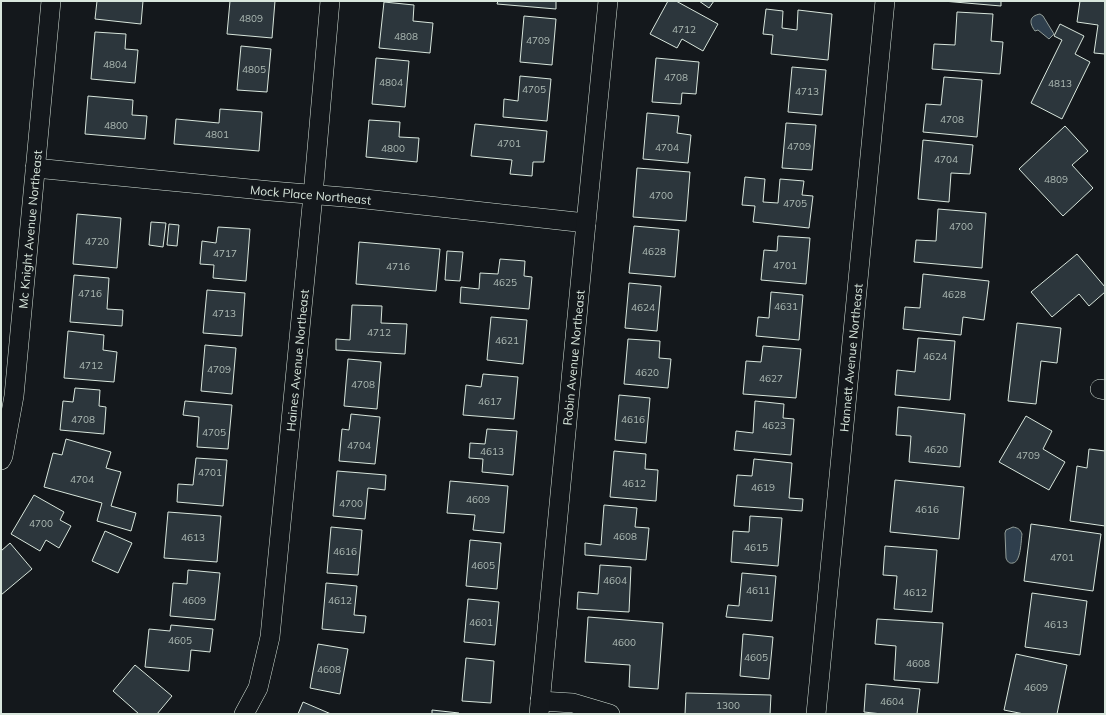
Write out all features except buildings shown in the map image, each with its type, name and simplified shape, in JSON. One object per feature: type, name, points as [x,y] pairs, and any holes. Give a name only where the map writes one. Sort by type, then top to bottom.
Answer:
[{"type":"street","name":"Mc Knight Avenue Northeast","points":[[2,458],[14,396],[51,1]]},
{"type":"street","name":"Haines Avenue Northeast","points":[[244,714],[258,688],[270,637],[313,195],[330,1]]},
{"type":"street","name":"Robin Avenue Northeast","points":[[540,707],[608,1]]},
{"type":"street","name":"Hannett Avenue Northeast","points":[[816,714],[885,1]]},
{"type":"street","name":"Mock Place Northeast","points":[[35,168],[586,223]]},
{"type":"street","points":[[540,707],[573,703],[610,714]]},
{"type":"water","points":[[1040,14],[1043,16],[1054,34],[1049,39],[1038,30],[1035,31],[1031,23],[1034,16]]},
{"type":"water","points":[[1013,527],[1019,529],[1022,534],[1021,546],[1018,559],[1016,562],[1010,563],[1006,558],[1005,533],[1006,530]]}]
